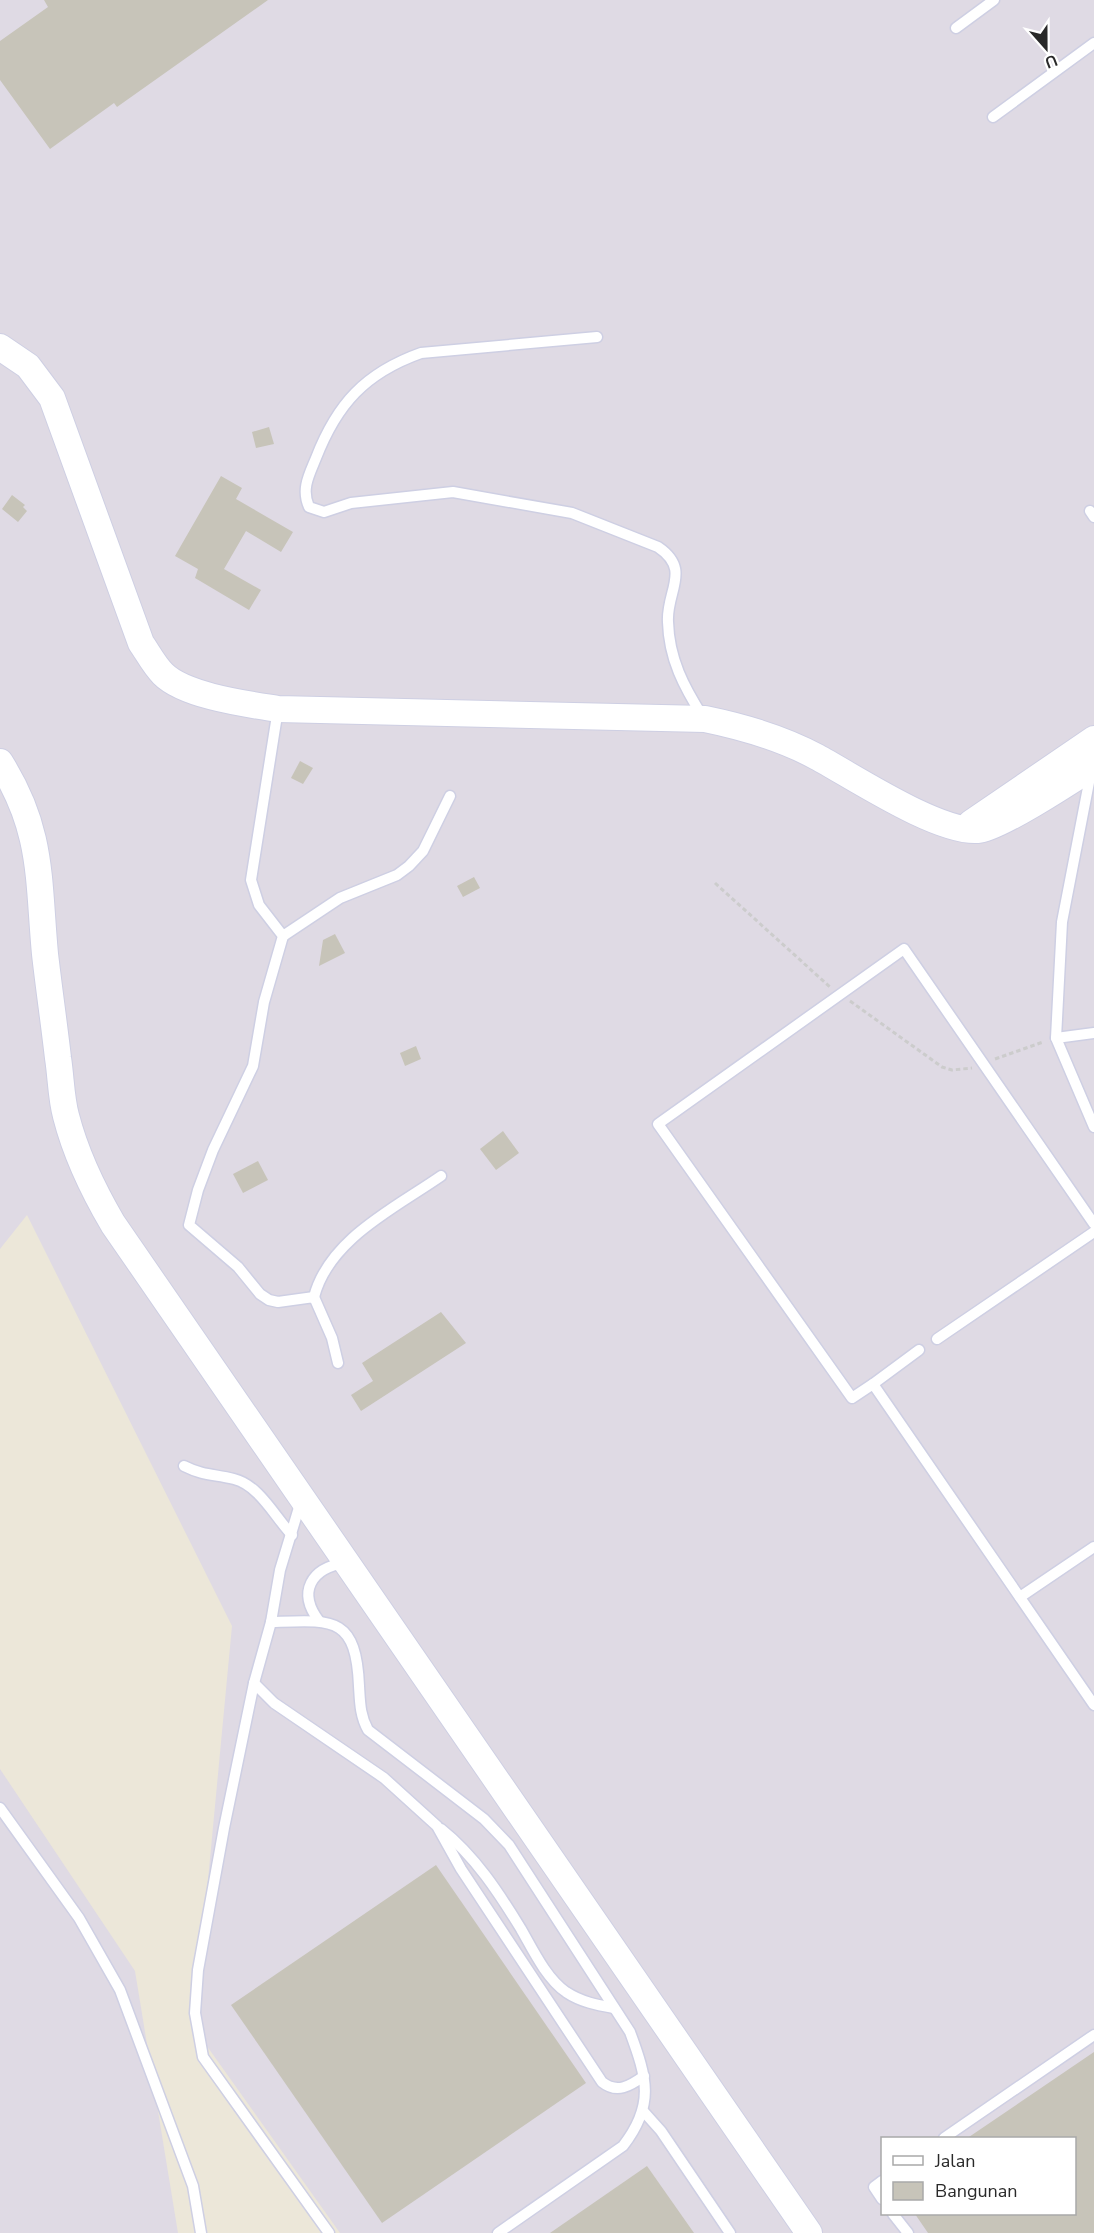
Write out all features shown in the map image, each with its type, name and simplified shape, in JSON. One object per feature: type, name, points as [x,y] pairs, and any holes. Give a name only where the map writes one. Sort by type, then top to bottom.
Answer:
[{"type":"street","points":[[0,348],[28,366],[52,398],[141,643],[164,675],[196,692],[229,702],[278,709],[705,719],[748,728],[816,756],[858,781],[943,824],[977,831],[995,824],[1091,755]]},
{"type":"street","points":[[0,762],[14,784],[32,827],[39,864],[45,954],[65,1114],[80,1161],[113,1224],[809,2233]]},
{"type":"lane","points":[[956,28],[994,0]]},
{"type":"lane","points":[[993,117],[1094,43]]},
{"type":"lane","points":[[597,337],[421,353],[398,361],[365,382],[344,403],[328,428],[305,487],[305,497],[309,507],[324,512],[351,503],[453,492],[572,513],[658,547],[669,555],[675,565],[676,577],[667,620],[672,652],[683,686],[705,719]]},
{"type":"lane","points":[[278,709],[251,880],[259,905],[283,936]]},
{"type":"lane","points":[[1091,755],[1062,922],[1056,1038],[1094,1127]]},
{"type":"lane","points":[[314,1297],[278,1302],[269,1300],[260,1294],[238,1267],[189,1225],[198,1190],[213,1150],[253,1066],[264,1002],[283,936],[340,898],[397,875],[409,866],[423,851],[450,796]]},
{"type":"lane","points":[[919,1350],[852,1398],[658,1124],[904,949],[1094,1224]]},
{"type":"lane","points":[[1056,1038],[1094,1033]]},
{"type":"lane","points":[[338,1363],[332,1338],[314,1297],[317,1284],[346,1242],[441,1176]]},
{"type":"lane","points":[[938,1339],[1094,1232]]},
{"type":"lane","points":[[873,1384],[1094,1705]]},
{"type":"lane","points":[[184,1466],[210,1477],[235,1479],[250,1486],[292,1535]]},
{"type":"lane","points":[[302,1497],[280,1570],[271,1622],[254,1683],[195,1995],[197,2036],[203,2057],[329,2233]]},
{"type":"lane","points":[[1020,1598],[1094,1547]]},
{"type":"lane","points":[[319,1621],[308,1602],[309,1587],[316,1574],[326,1568],[348,1563]]},
{"type":"lane","points":[[271,1622],[319,1621],[341,1628],[353,1642],[357,1657],[362,1720],[368,1730],[484,1820],[509,1845],[630,2032],[644,2076],[644,2112],[636,2129],[623,2146],[498,2233]]},
{"type":"lane","points":[[254,1683],[274,1703],[384,1778],[437,1826],[460,1843],[498,1893],[545,1970],[565,1991],[586,2003],[614,2008]]},
{"type":"lane","points":[[0,1808],[79,1918],[120,1990],[194,2186],[201,2233]]},
{"type":"lane","points":[[437,1826],[461,1869],[602,2082],[614,2089],[623,2088],[644,2076]]},
{"type":"lane","points":[[947,2137],[1094,2035]]},
{"type":"lane","points":[[644,2112],[661,2132],[730,2233]]},
{"type":"lane","points":[[881,2182],[874,2187],[881,2198]]},
{"type":"lane","points":[[894,2215],[908,2233]]},
{"type":"path","points":[[715,883],[837,991]]},
{"type":"path","points":[[846,998],[942,1067],[970,1069],[980,1065]]},
{"type":"path","points":[[990,1061],[1056,1038]]},
{"type":"shaded area","points":[[0,0],[1094,0],[1094,2233],[340,2233],[194,2028],[232,1626],[27,1215],[0,1249]]},
{"type":"shaded area","points":[[0,1769],[135,1971],[178,2233],[0,2233]]},
{"type":"building","points":[[44,0],[268,0],[117,107],[114,103],[50,149],[0,80],[0,41],[48,7]]},
{"type":"building","points":[[269,427],[274,444],[256,448],[252,432]]},
{"type":"building","points":[[221,476],[242,488],[236,499],[293,532],[281,552],[246,531],[224,569],[261,590],[249,610],[195,578],[198,569],[175,556]]},
{"type":"building","points":[[12,495],[25,505],[23,507],[27,511],[18,522],[2,509]]},
{"type":"building","points":[[300,761],[313,768],[303,784],[291,778]]},
{"type":"building","points":[[474,877],[480,888],[463,897],[457,886]]},
{"type":"building","points":[[335,934],[345,953],[319,966],[323,940]]},
{"type":"building","points":[[416,1046],[421,1059],[405,1066],[400,1053]]},
{"type":"building","points":[[503,1131],[519,1153],[496,1170],[480,1149]]},
{"type":"building","points":[[258,1161],[268,1180],[243,1193],[233,1174]]},
{"type":"building","points":[[441,1312],[466,1343],[361,1411],[351,1395],[373,1381],[362,1363]]},
{"type":"building","points":[[436,1865],[586,2083],[382,2223],[231,2005]]},
{"type":"building","points":[[1094,2052],[1094,2233],[928,2233],[916,2215],[1076,2215],[1076,2137],[969,2137]]},
{"type":"building","points":[[647,2166],[694,2233],[550,2233]]}]
